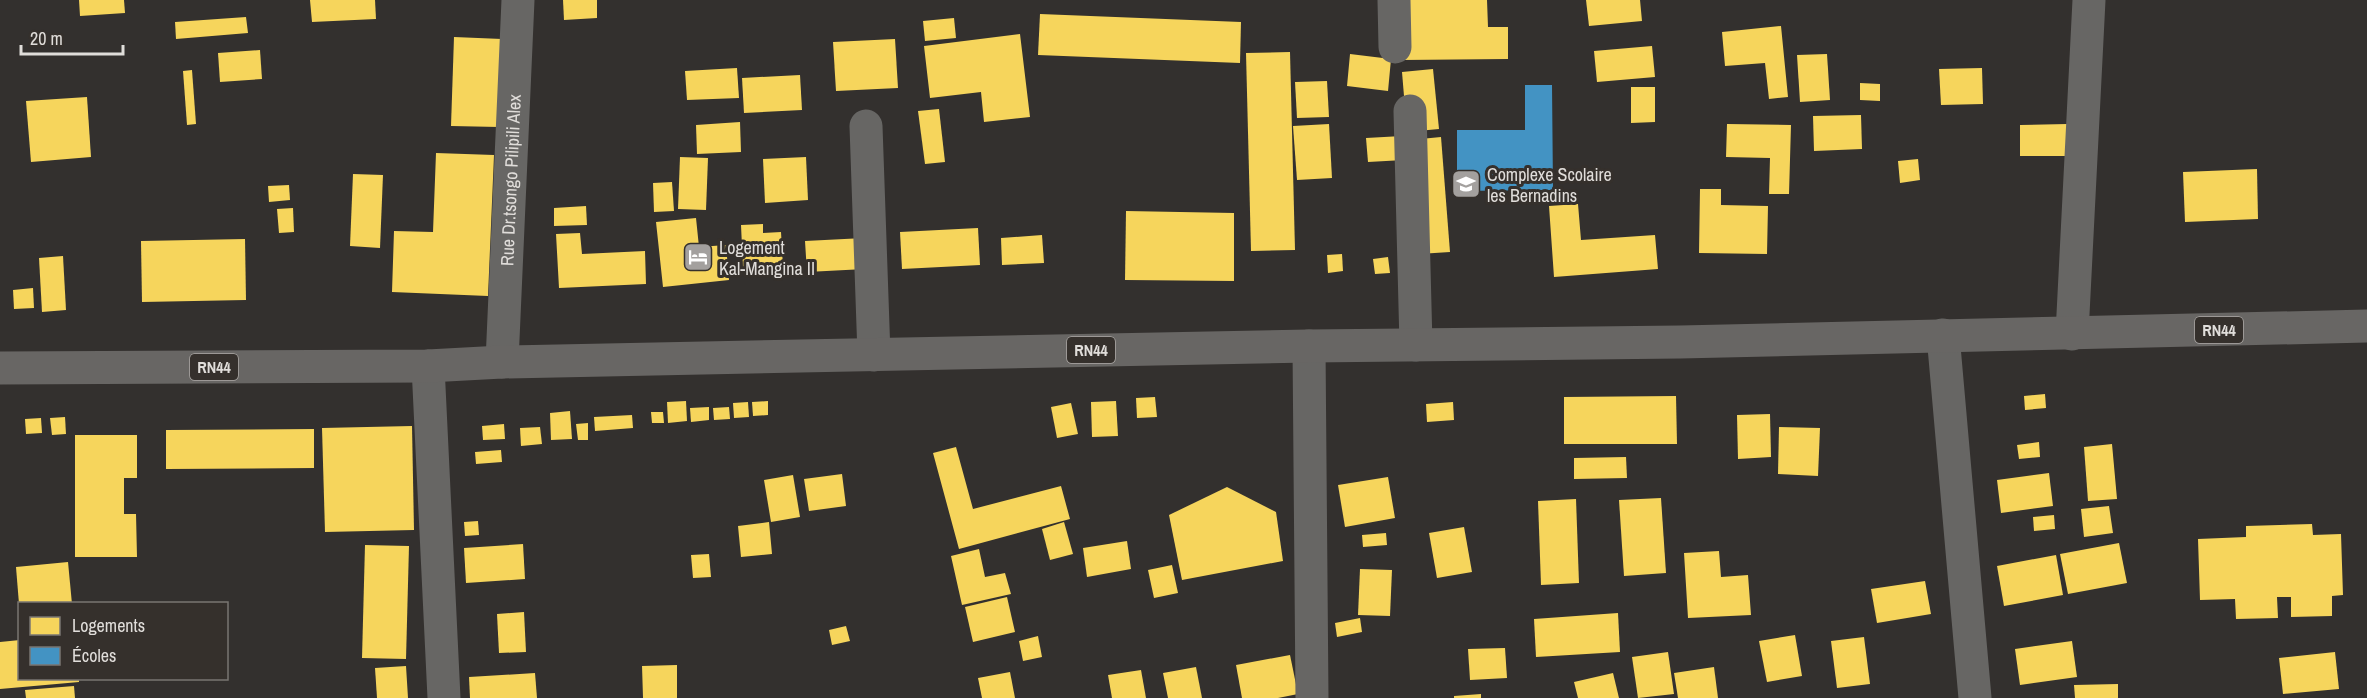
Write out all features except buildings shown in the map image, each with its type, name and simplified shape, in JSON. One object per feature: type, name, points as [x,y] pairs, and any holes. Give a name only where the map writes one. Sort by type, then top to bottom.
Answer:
[{"type":"main road","name":"RN44","points":[[0,368],[428,366],[502,362],[1310,346],[1680,342],[2367,326]]},
{"type":"street","name":"Rue Dr.tsongo Pilipili Alex","points":[[502,362],[518,0]]},
{"type":"street","points":[[1394,0],[1395,47]]},
{"type":"street","points":[[2072,333],[2089,0]]},
{"type":"street","points":[[1410,111],[1416,345]]},
{"type":"street","points":[[866,126],[874,355]]},
{"type":"street","points":[[1943,335],[1975,698]]},
{"type":"street","points":[[1310,346],[1312,698]]},
{"type":"street","points":[[428,366],[444,698]]},
{"type":"place","name":"Complexe Scolaire les Bernadins","points":[[1466,184]]},
{"type":"place","name":"Logement Kal-Mangina II","points":[[698,257]]}]
